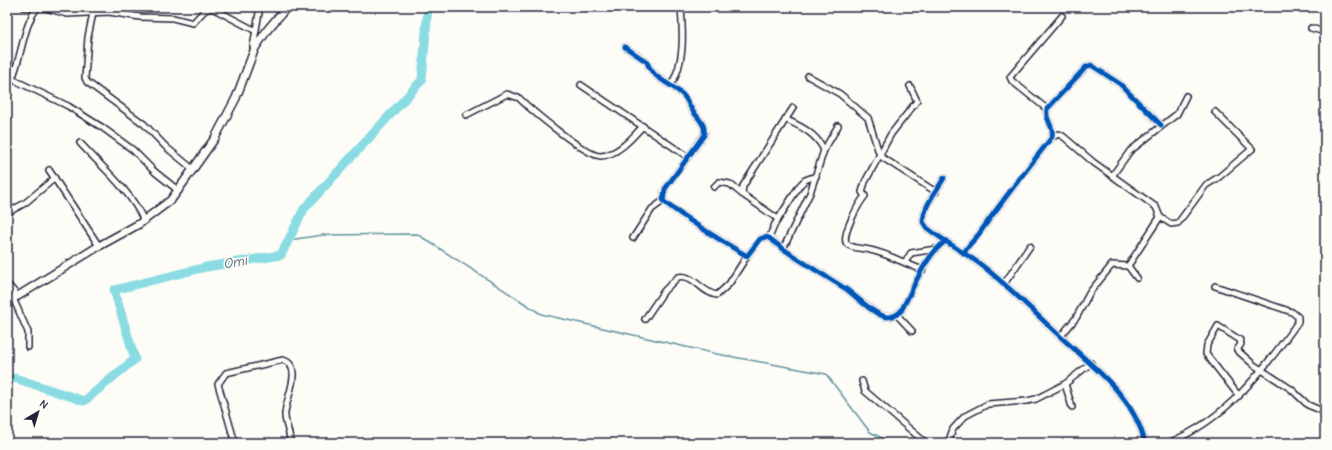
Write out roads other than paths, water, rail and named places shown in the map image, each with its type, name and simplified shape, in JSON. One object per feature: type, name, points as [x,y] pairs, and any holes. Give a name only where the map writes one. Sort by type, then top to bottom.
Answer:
[{"type":"main road","points":[[13,298],[99,246],[109,242],[144,221],[161,209],[179,191],[215,138],[236,98],[250,59],[268,28],[287,7]]},
{"type":"street","points":[[24,7],[37,7]]},
{"type":"street","points":[[7,85],[12,79],[20,59],[32,14],[37,7]]},
{"type":"street","points":[[42,7],[67,14],[109,12],[140,17],[173,18],[193,23],[205,10],[212,8],[256,31]]},
{"type":"street","points":[[250,59],[260,7]]},
{"type":"street","points":[[671,85],[678,73],[682,61],[681,7]]},
{"type":"street","points":[[93,13],[88,37],[85,78],[87,82],[144,124],[166,147],[194,170]]},
{"type":"street","points":[[1047,109],[1010,77],[1062,16]]},
{"type":"street","points":[[1311,28],[1325,32]]},
{"type":"street","points":[[624,47],[647,62],[649,70],[654,75],[671,85],[685,97],[705,129],[697,147],[665,189],[663,201],[652,209],[633,238]]},
{"type":"street","points":[[1052,137],[1052,128],[1047,119],[1047,109],[1086,67],[1091,65],[1120,84],[1161,125]]},
{"type":"street","points":[[808,76],[840,94],[868,118],[880,156],[936,192]]},
{"type":"street","points":[[12,79],[68,106],[103,128],[133,150],[155,172],[179,191]]},
{"type":"street","points":[[581,85],[688,157]]},
{"type":"street","points":[[910,86],[917,101],[891,134],[865,182],[862,192],[865,196],[850,222],[845,240],[846,244],[853,247],[873,250],[922,270]]},
{"type":"street","points":[[466,114],[500,96],[511,94],[519,98],[529,108],[571,140],[593,155],[601,156],[620,148],[643,126]]},
{"type":"street","points":[[1112,176],[1130,151],[1161,125],[1177,114],[1186,96]]},
{"type":"street","points":[[742,194],[743,186],[792,108]]},
{"type":"street","points":[[964,254],[965,250],[979,234],[996,208],[1052,137],[1059,134],[1112,176],[1156,207],[1160,216],[1171,224],[1178,223],[1206,185],[1219,177],[1252,149],[1215,112]]},
{"type":"street","points":[[785,119],[814,135],[824,150]]},
{"type":"street","points":[[783,249],[810,193],[824,150],[838,126]]},
{"type":"street","points":[[80,143],[99,162],[132,201],[144,221]]},
{"type":"street","points":[[49,170],[99,246]]},
{"type":"street","points":[[769,238],[770,232],[800,185],[805,180],[816,176]]},
{"type":"street","points":[[7,214],[25,204],[55,178]]},
{"type":"street","points":[[944,178],[927,206],[922,222],[927,228],[1004,284],[1091,363],[1116,390],[1134,415],[1143,432],[1146,443]]},
{"type":"street","points":[[714,187],[719,182],[730,184],[778,219]]},
{"type":"street","points":[[663,201],[690,222],[747,256]]},
{"type":"street","points":[[1128,266],[1160,216]]},
{"type":"street","points":[[645,319],[664,291],[678,276],[685,276],[709,292],[717,295],[729,284],[760,239],[765,237],[769,238],[783,249],[847,290],[880,314],[888,317],[897,315],[906,302],[922,270],[936,250],[946,241]]},
{"type":"street","points":[[1004,284],[1030,246]]},
{"type":"street","points":[[905,262],[911,253],[936,250]]},
{"type":"street","points":[[1060,336],[1076,318],[1090,292],[1112,265],[1128,266],[1137,278]]},
{"type":"street","points":[[7,284],[28,332],[28,347]]},
{"type":"street","points":[[1168,443],[1182,437],[1223,412],[1261,370],[1294,328],[1298,317],[1292,312],[1215,286]]},
{"type":"street","points":[[897,315],[912,331]]},
{"type":"street","points":[[1239,396],[1206,354],[1207,345],[1218,326],[1240,340],[1241,344],[1237,350],[1261,370],[1291,389],[1308,405],[1325,412]]},
{"type":"street","points":[[235,443],[218,384],[226,373],[283,360],[291,364],[293,369],[293,378],[285,413],[290,443]]},
{"type":"street","points":[[948,443],[953,429],[959,421],[976,409],[988,404],[1032,400],[1065,384],[1091,363]]},
{"type":"street","points":[[862,381],[865,391],[926,443]]},
{"type":"street","points":[[1065,384],[1072,407]]},
{"type":"waterway","name":"Omi","points":[[7,381],[15,378],[84,401],[135,359],[114,290],[206,267],[281,255],[304,209],[422,80],[428,7]]},
{"type":"waterway","points":[[289,240],[323,235],[417,234],[541,314],[717,354],[826,374],[870,432],[892,443]]}]
